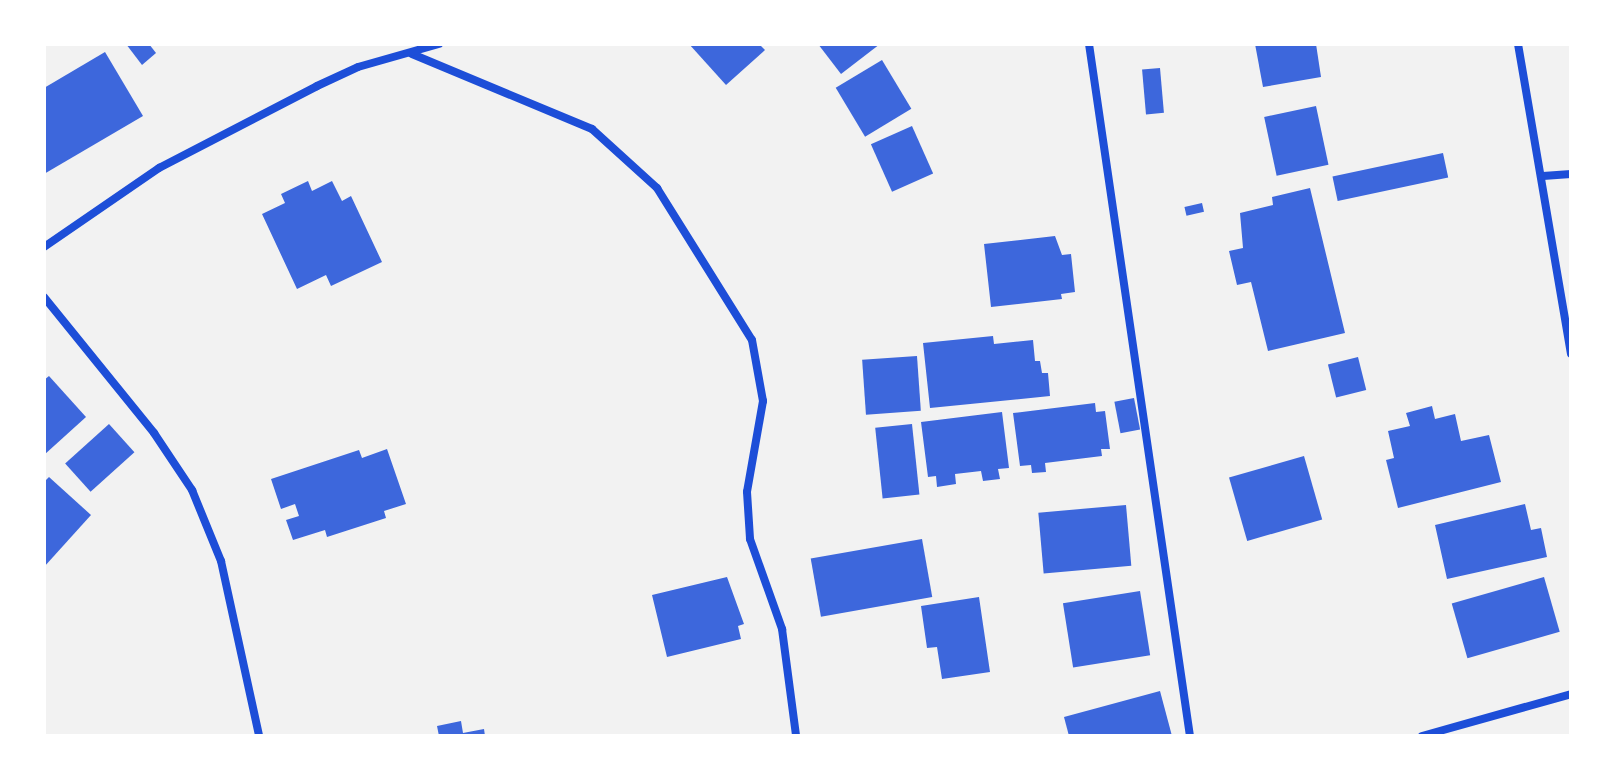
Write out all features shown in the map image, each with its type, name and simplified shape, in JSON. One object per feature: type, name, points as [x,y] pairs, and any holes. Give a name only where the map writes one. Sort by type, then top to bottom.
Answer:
[{"type":"street","points":[[44,247],[159,168],[358,67],[439,44]]},
{"type":"street","points":[[1089,44],[1190,736]]},
{"type":"street","points":[[1518,44],[1571,353]]},
{"type":"street","points":[[412,54],[592,129],[657,188],[752,340],[763,401],[747,492],[750,539],[782,629],[796,736]]},
{"type":"street","points":[[1543,176],[1571,174]]},
{"type":"street","points":[[44,297],[154,433],[192,490],[221,561],[259,736]]},
{"type":"street","points":[[1422,736],[1571,694]]},
{"type":"building","points":[[126,44],[149,44],[156,53],[142,65]]},
{"type":"building","points":[[689,44],[759,44],[765,50],[726,85]]},
{"type":"building","points":[[818,44],[880,44],[841,74]]},
{"type":"building","points":[[1255,44],[1316,44],[1321,77],[1263,87]]},
{"type":"building","points":[[105,52],[143,116],[44,174],[44,88]]},
{"type":"building","points":[[882,60],[911,109],[865,137],[836,88]]},
{"type":"building","points":[[1160,68],[1164,113],[1146,114],[1142,70]]},
{"type":"building","points":[[1316,106],[1328,165],[1277,176],[1264,117]]},
{"type":"building","points":[[912,126],[933,174],[892,192],[871,144]]},
{"type":"building","points":[[1443,153],[1448,177],[1338,201],[1332,176]]},
{"type":"building","points":[[308,181],[312,191],[332,181],[342,201],[351,196],[382,262],[331,286],[326,275],[297,289],[262,214],[285,203],[281,194]]},
{"type":"building","points":[[1310,188],[1345,333],[1268,351],[1251,282],[1237,285],[1229,251],[1243,248],[1240,213],[1273,205],[1272,197]]},
{"type":"building","points":[[1202,203],[1204,212],[1186,216],[1184,207]]},
{"type":"building","points":[[1055,236],[1062,255],[1071,254],[1075,292],[1061,294],[1062,299],[991,307],[984,244]]},
{"type":"building","points":[[993,336],[994,344],[1033,340],[1035,361],[1040,361],[1042,373],[1048,373],[1050,396],[930,408],[923,343]]},
{"type":"building","points":[[917,356],[921,411],[866,415],[862,360]]},
{"type":"building","points":[[1358,357],[1366,390],[1336,397],[1328,364]]},
{"type":"building","points":[[49,376],[86,417],[44,455],[44,380]]},
{"type":"building","points":[[1134,398],[1140,429],[1120,433],[1114,402]]},
{"type":"building","points":[[1095,403],[1096,412],[1105,411],[1110,449],[1101,449],[1102,456],[1045,463],[1046,472],[1032,473],[1031,465],[1020,466],[1013,413]]},
{"type":"building","points":[[1432,406],[1435,419],[1455,414],[1461,441],[1489,435],[1501,482],[1398,508],[1386,460],[1394,458],[1388,431],[1410,426],[1406,413]]},
{"type":"building","points":[[1002,412],[1009,468],[998,469],[1000,479],[983,481],[981,471],[955,474],[956,484],[937,487],[936,476],[928,477],[921,422]]},
{"type":"building","points":[[109,424],[134,452],[91,492],[65,463]]},
{"type":"building","points":[[912,424],[919,495],[883,498],[875,428]]},
{"type":"building","points":[[387,449],[406,504],[384,511],[386,518],[327,537],[325,530],[293,540],[286,520],[299,516],[295,504],[281,509],[271,479],[359,450],[362,458]]},
{"type":"building","points":[[1304,456],[1322,519],[1247,541],[1229,477]]},
{"type":"building","points":[[49,477],[91,515],[44,567],[44,482]]},
{"type":"building","points":[[1525,504],[1531,530],[1541,528],[1547,557],[1447,579],[1435,525]]},
{"type":"building","points":[[1126,505],[1131,566],[1044,573],[1038,513]]},
{"type":"building","points":[[922,539],[932,597],[821,617],[811,559]]},
{"type":"building","points":[[727,577],[744,624],[738,626],[741,639],[667,657],[652,595]]},
{"type":"building","points":[[1544,577],[1560,632],[1467,658],[1452,603]]},
{"type":"building","points":[[1140,591],[1150,655],[1073,667],[1063,603]]},
{"type":"building","points":[[979,597],[990,672],[942,679],[937,647],[927,648],[921,606]]},
{"type":"building","points":[[1160,691],[1172,736],[1069,736],[1064,717]]},
{"type":"building","points":[[461,721],[463,733],[484,729],[485,736],[439,736],[437,726]]}]
